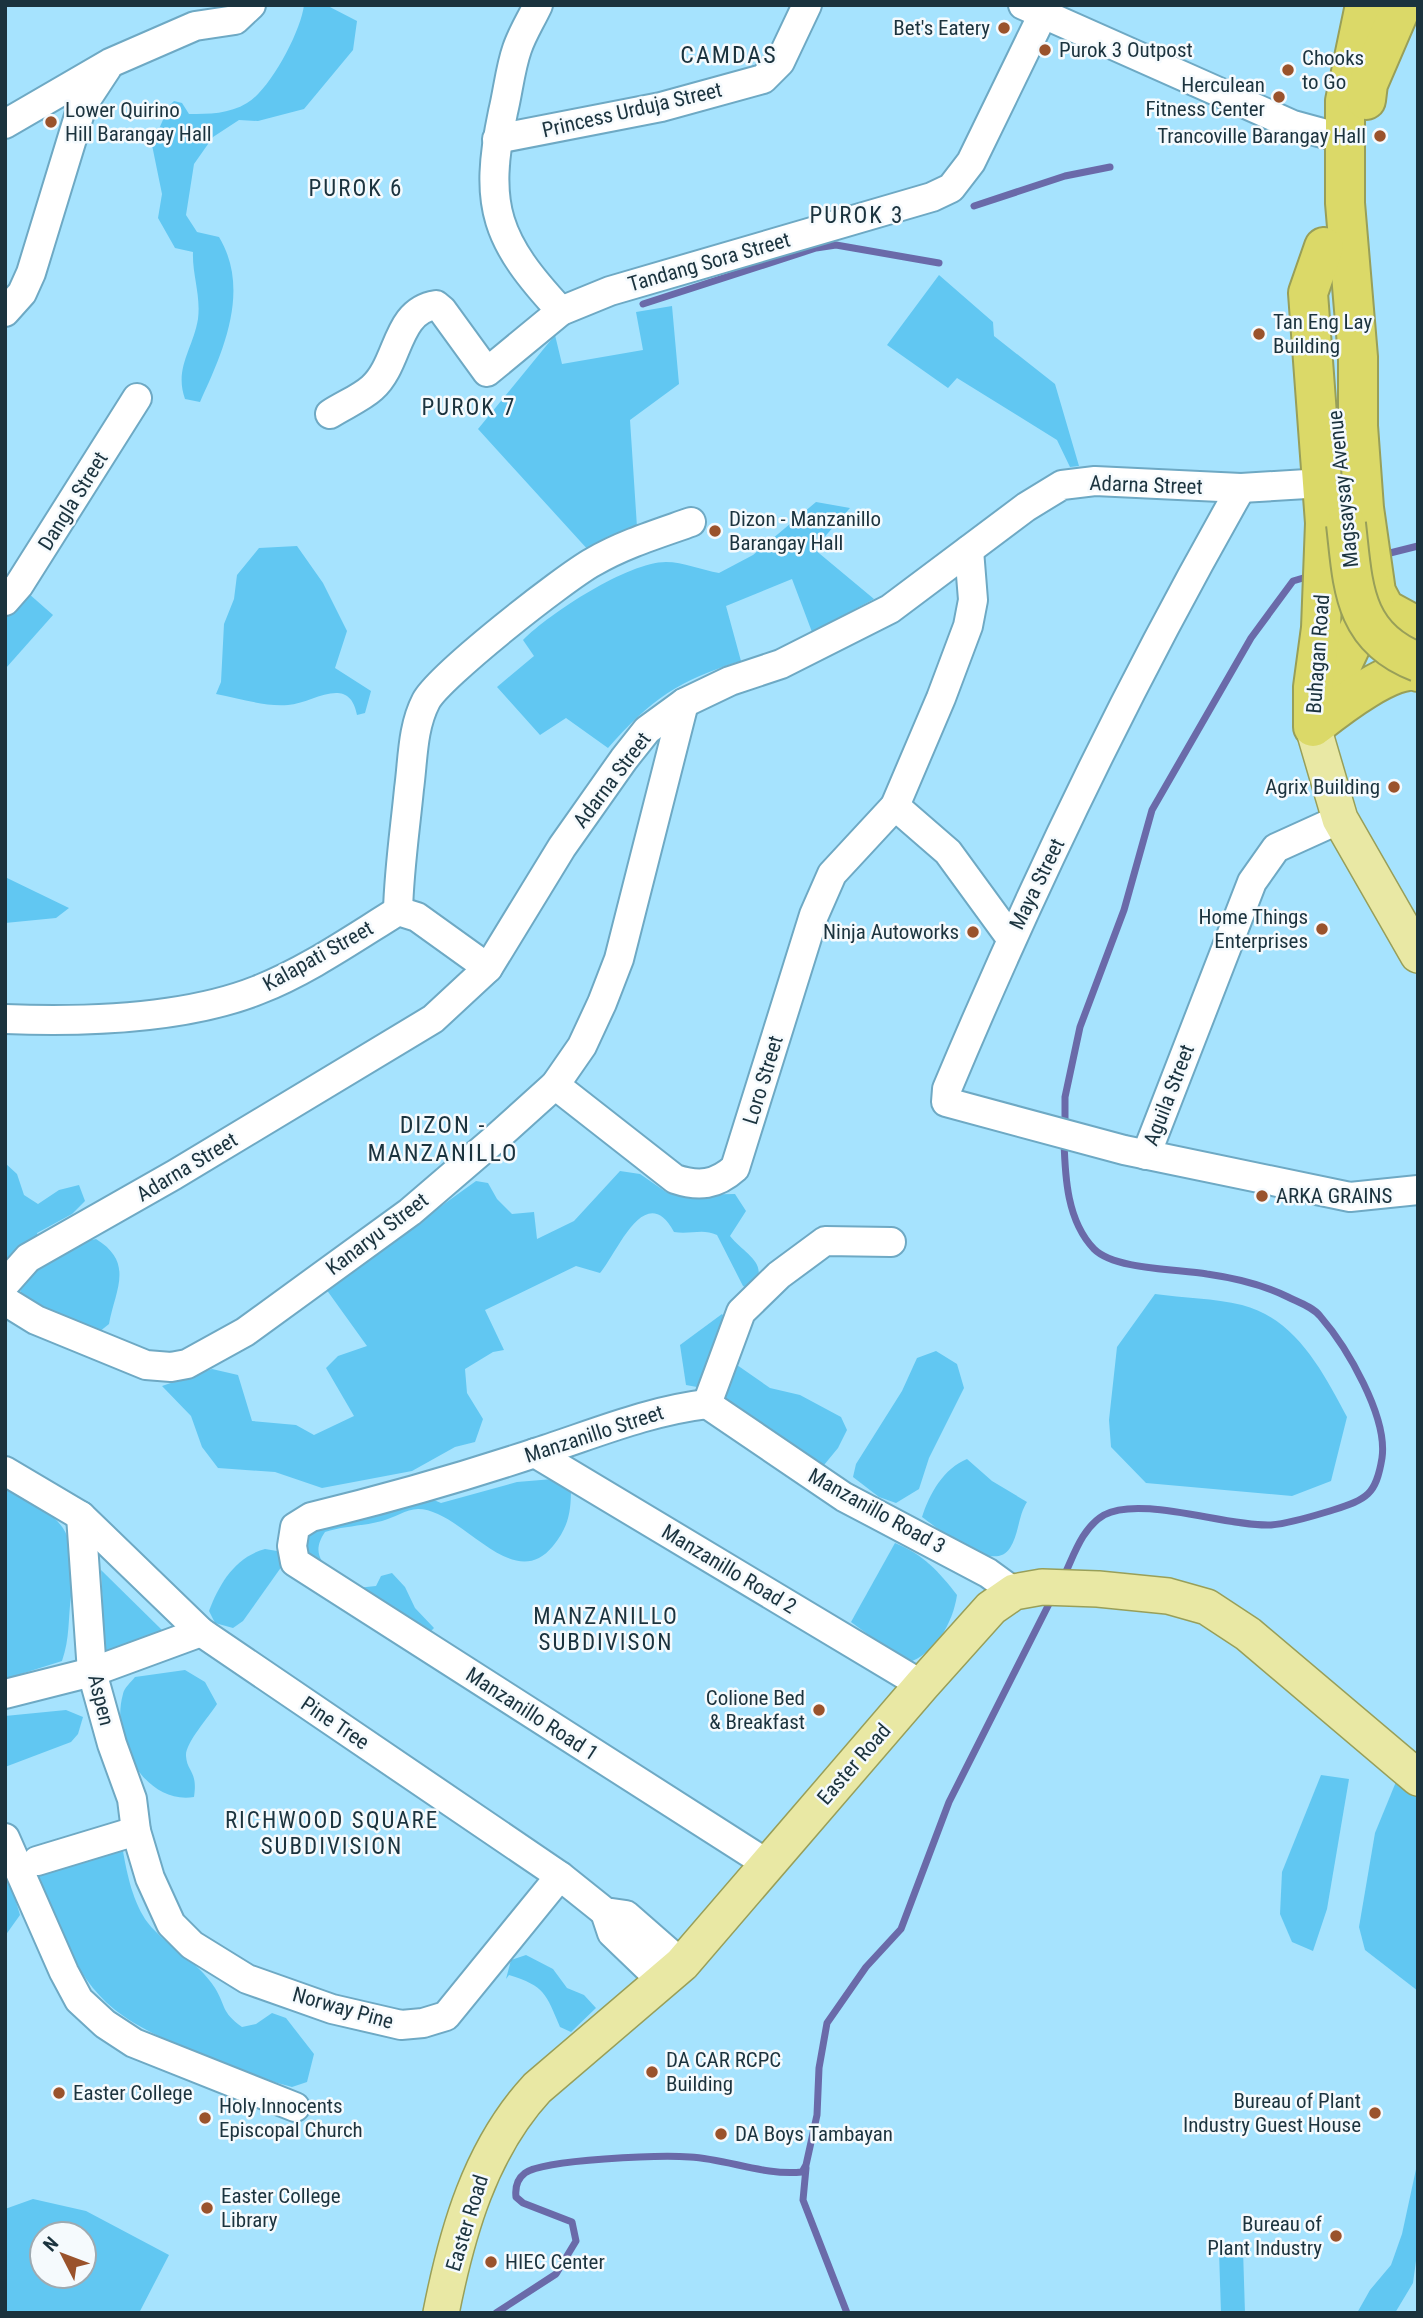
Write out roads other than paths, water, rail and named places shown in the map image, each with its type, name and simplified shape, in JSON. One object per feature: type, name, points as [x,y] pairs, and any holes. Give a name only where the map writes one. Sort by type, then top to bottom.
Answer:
[{"type":"highway","name":"Magsaysay Avenue","points":[[1369,9],[1326,134],[1334,274],[1335,432],[1355,591],[1362,615],[1376,635],[1393,650],[1418,662]]},
{"type":"highway","name":"Magsaysay Avenue","points":[[1369,9],[1345,101],[1345,203],[1334,274],[1358,357],[1358,426],[1365,518],[1374,583],[1385,609],[1414,626]]},
{"type":"highway","points":[[1358,357],[1367,289],[1361,230],[1369,9]]},
{"type":"highway","name":"Buhagan Road","points":[[1313,727],[1313,687],[1321,628],[1325,527],[1308,293],[1334,274]]},
{"type":"highway","points":[[1325,527],[1342,532],[1365,518]]},
{"type":"highway","points":[[1313,727],[1344,663],[1374,583]]},
{"type":"highway","points":[[1313,687],[1344,663],[1414,626]]},
{"type":"highway","points":[[1313,727],[1342,705],[1399,671],[1418,672]]},
{"type":"main road","name":"Buhagan Road","points":[[1313,727],[1340,819],[1418,955]]},
{"type":"main road","name":"Easter Road","points":[[441,2313],[475,2184],[516,2111],[537,2088],[673,1973],[922,1685],[991,1608],[1014,1592],[1050,1587],[1098,1589],[1168,1596],[1207,1607],[1248,1634],[1418,1778]]},
{"type":"street","points":[[5,124],[110,63],[195,26],[235,20],[251,5]]},
{"type":"street","points":[[538,5],[517,49],[497,139],[493,194],[499,221],[530,278],[561,311]]},
{"type":"street","name":"Princess Urduja Street","points":[[497,139],[661,107],[762,79],[780,62],[807,5]]},
{"type":"street","points":[[1033,10],[1293,125],[1326,134]]},
{"type":"street","name":"Tandang Sora Street","points":[[330,414],[372,388],[388,368],[412,315],[427,306],[436,305],[442,310],[487,372],[561,311],[610,291],[932,197],[951,188],[971,162],[1033,10]]},
{"type":"street","points":[[5,312],[22,293],[31,273],[82,106],[110,63]]},
{"type":"street","name":"Dangla Street","points":[[5,601],[19,585],[136,398]]},
{"type":"street","name":"Adarna Street","points":[[5,1284],[28,1258],[163,1181],[433,1019],[488,968],[562,847],[624,759],[648,730],[684,703],[730,681],[781,664],[890,609],[1062,485],[1095,481],[1241,488],[1323,483]]},
{"type":"street","name":"Maya Street","points":[[1146,1155],[953,1105],[946,1102],[945,1095],[1010,937],[1129,700],[1241,488]]},
{"type":"street","points":[[398,911],[400,868],[416,724],[427,699],[440,683],[500,633],[590,564],[631,542],[691,522]]},
{"type":"street","name":"Loro Street","points":[[555,1085],[675,1179],[692,1185],[711,1184],[725,1178],[736,1168],[814,915],[832,874],[895,806],[925,739],[968,626],[974,600],[969,550]]},
{"type":"street","name":"Kanaryu Street","points":[[5,1301],[36,1321],[146,1365],[171,1367],[187,1364],[245,1332],[410,1212],[555,1085],[582,1046],[619,960],[684,703]]},
{"type":"street","points":[[895,806],[948,852],[1010,937]]},
{"type":"street","name":"Aguila Street","points":[[1340,819],[1276,848],[1252,882],[1146,1155],[1350,1197],[1418,1190]]},
{"type":"street","name":"Kalapati Street","points":[[5,1019],[73,1022],[175,1011],[258,990],[398,911],[417,917],[488,968]]},
{"type":"street","points":[[707,1404],[741,1312],[779,1275],[825,1241],[891,1242]]},
{"type":"street","name":"Manzanillo Street","points":[[295,1562],[292,1546],[295,1527],[310,1517],[535,1453],[637,1418],[675,1408],[707,1404]]},
{"type":"street","name":"Manzanillo Road 3","points":[[707,1404],[844,1497],[989,1573],[1014,1592]]},
{"type":"street","name":"Manzanillo Road 2","points":[[535,1453],[922,1685]]},
{"type":"street","name":"Pine Tree","points":[[5,1471],[81,1516],[201,1632],[560,1876],[605,1912],[626,1915],[673,1973]]},
{"type":"street","name":"Aspen","points":[[81,1516],[92,1672],[112,1744],[132,1799],[136,1830],[150,1878]]},
{"type":"street","name":"Manzanillo Road 1","points":[[295,1562],[769,1865]]},
{"type":"street","points":[[5,1694],[92,1672],[201,1632]]},
{"type":"street","points":[[37,1861],[136,1830]]},
{"type":"street","points":[[5,1838],[79,2000],[105,2024],[134,2043],[295,2107]]},
{"type":"street","name":"Norway Pine","points":[[150,1878],[171,1924],[192,1945],[247,1979],[332,2009],[401,2025],[423,2023],[446,2016],[560,1876]]},
{"type":"waterway","points":[[974,206],[1065,176],[1110,167]]},
{"type":"waterway","points":[[643,304],[816,248],[836,245],[939,263]]},
{"type":"waterway","points":[[1382,555],[1418,546]]},
{"type":"waterway","points":[[1065,1128],[1065,1097],[1080,1027],[1124,910],[1152,810],[1251,638],[1293,581],[1310,576]]},
{"type":"waterway","points":[[1064,1140],[1065,1169],[1073,1212],[1085,1238],[1104,1256],[1131,1265],[1248,1282],[1278,1292],[1305,1305],[1320,1316],[1353,1364],[1372,1403],[1379,1423],[1382,1458],[1377,1480],[1368,1494],[1333,1510],[1287,1523],[1253,1524],[1140,1508],[1104,1515],[1096,1520],[1080,1542],[1064,1576]]},
{"type":"waterway","points":[[496,2313],[556,2274],[576,2241],[572,2222],[523,2203],[516,2197],[517,2184],[525,2173],[555,2164],[631,2157],[704,2158],[760,2170],[802,2172],[817,2115],[819,2068],[827,2023],[866,1967],[901,1929],[949,1802],[1053,1596]]},
{"type":"waterway","points":[[806,2168],[803,2200],[847,2313]]},
{"type":"place","name":"Bet's Eatery","points":[[1004,28]]},
{"type":"place","name":"Purok 3 Outpost","points":[[1045,50]]},
{"type":"place","name":"Chooks to Go","points":[[1288,70]]},
{"type":"place","name":"Herculean Fitness Center","points":[[1279,97]]},
{"type":"place","name":"Lower Quirino Hill Barangay Hall","points":[[51,122]]},
{"type":"place","name":"Trancoville Barangay Hall","points":[[1380,136]]},
{"type":"place","name":"Tan Eng Lay Building","points":[[1259,334]]},
{"type":"place","name":"Dizon - Manzanillo Barangay Hall","points":[[715,531]]},
{"type":"place","name":"Agrix Building","points":[[1394,787]]},
{"type":"place","name":"Home Things Enterprises","points":[[1322,929]]},
{"type":"place","name":"Ninja Autoworks","points":[[973,932]]},
{"type":"place","name":"ARKA GRAINS","points":[[1262,1196]]},
{"type":"place","name":"Colione Bed & Breakfast","points":[[819,1710]]},
{"type":"place","name":"DA CAR RCPC Building","points":[[652,2072]]},
{"type":"place","name":"Easter College","points":[[59,2093]]},
{"type":"place","name":"Bureau of Plant Industry Guest House","points":[[1375,2113]]},
{"type":"place","name":"Holy Innocents Episcopal Church","points":[[205,2118]]},
{"type":"place","name":"DA Boys Tambayan","points":[[721,2134]]},
{"type":"place","name":"Easter College Library","points":[[207,2208]]},
{"type":"place","name":"Bureau of Plant Industry","points":[[1336,2236]]},
{"type":"place","name":"HIEC Center","points":[[491,2262]]},
{"type":"district","name":"CAMDAS","points":[[729,55]]},
{"type":"district","name":"PUROK 6","points":[[356,188]]},
{"type":"district","name":"PUROK 3","points":[[857,215]]},
{"type":"district","name":"PUROK 7","points":[[469,407]]},
{"type":"district","name":"DIZON - MANZANILLO","points":[[443,1139]]},
{"type":"district","name":"MANZANILLO SUBDIVISON","points":[[606,1629]]},
{"type":"district","name":"RICHWOOD SQUARE SUBDIVISION","points":[[332,1833]]}]
